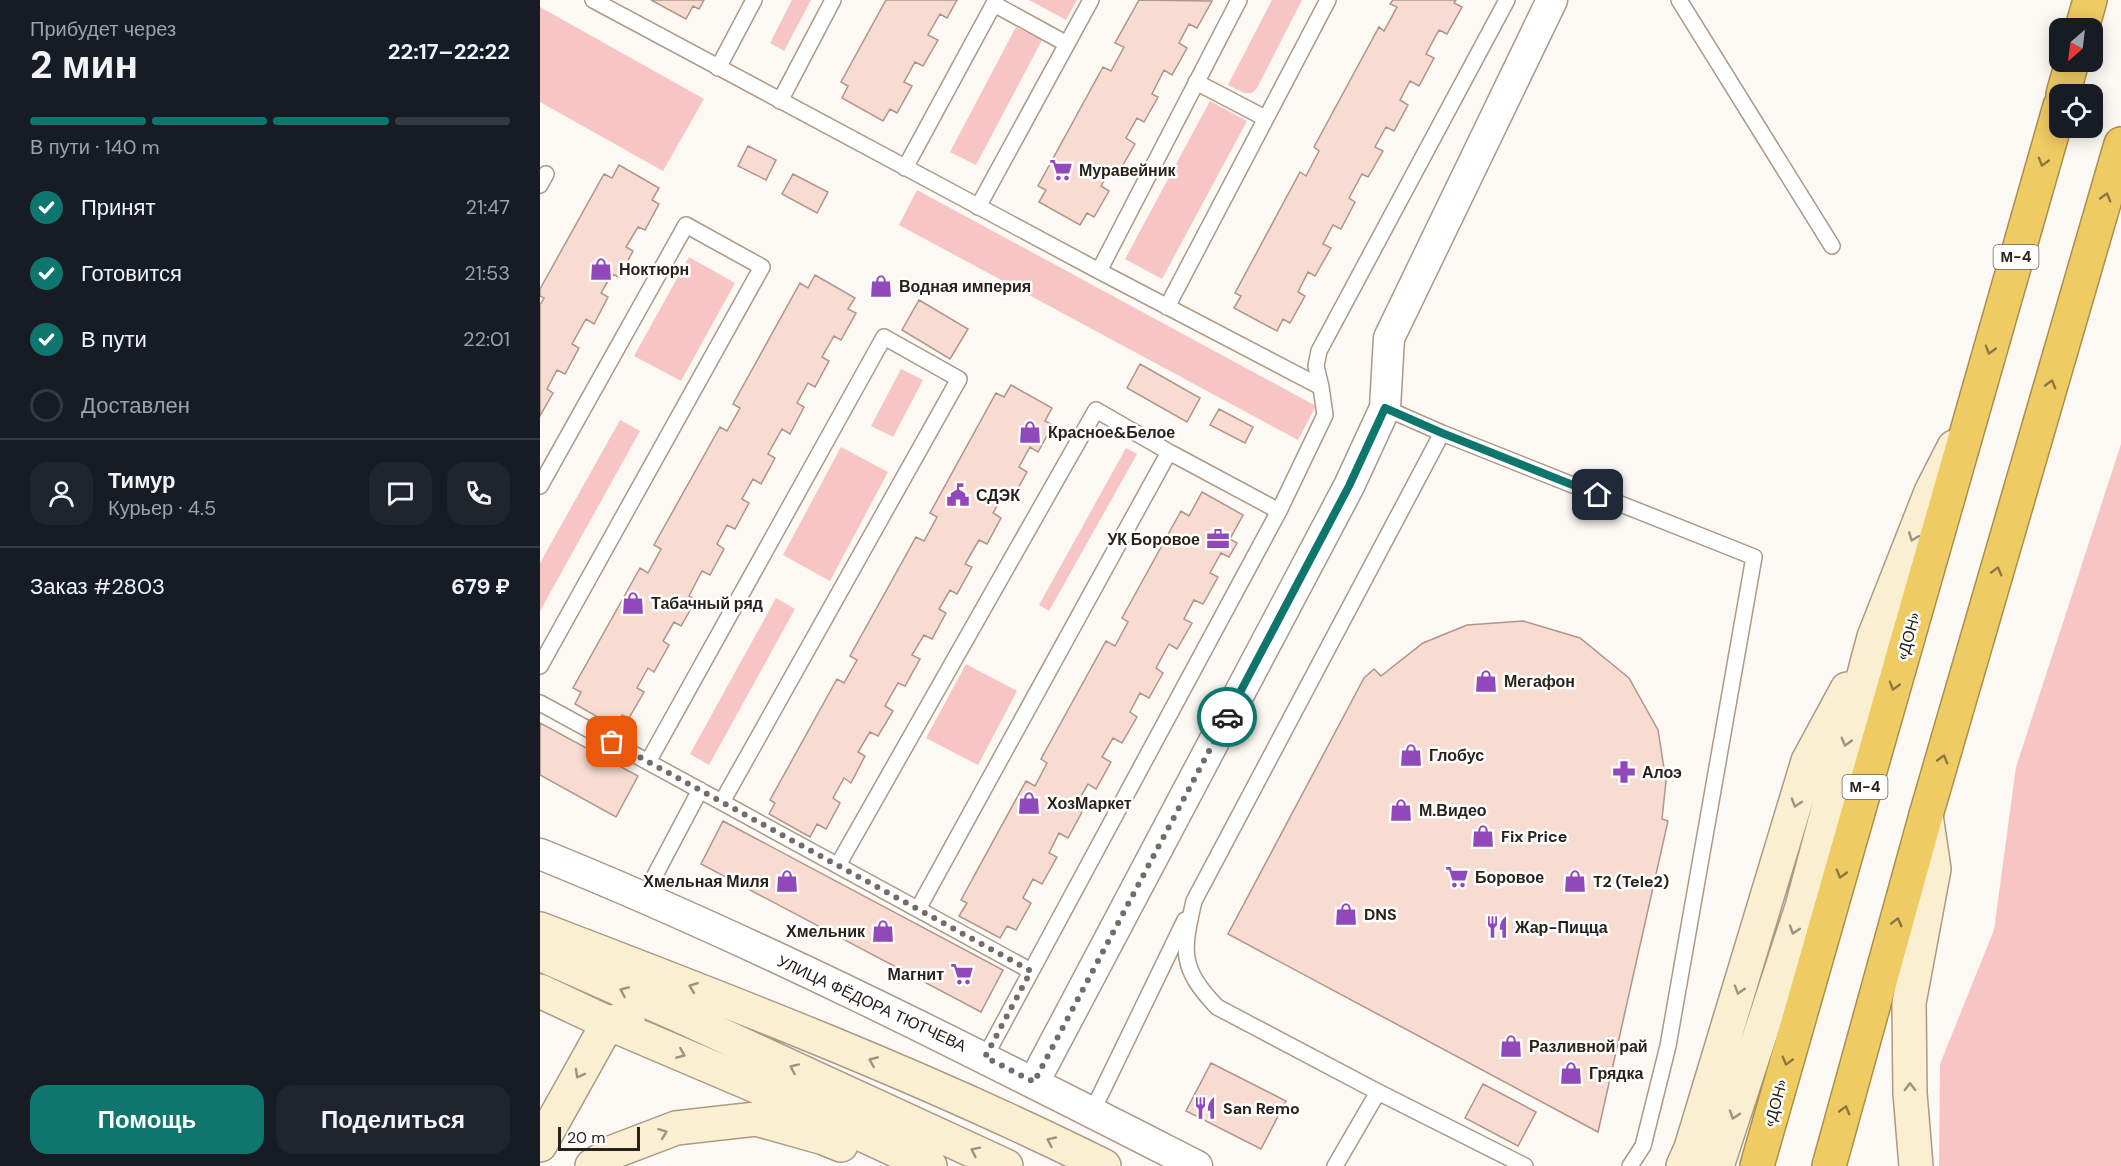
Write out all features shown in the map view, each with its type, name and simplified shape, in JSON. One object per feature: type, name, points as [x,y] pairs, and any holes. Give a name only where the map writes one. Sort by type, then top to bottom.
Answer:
[{"type":"highway","points":[[2085,18],[2090,0]]},
{"type":"highway","name":"«ДОН»","points":[[1758,1166],[2051,138]]},
{"type":"highway","points":[[1829,1166],[1926,815],[2121,144]]},
{"type":"street","points":[[1034,1082],[1349,486],[1385,408],[1389,338],[1552,0]]},
{"type":"street","points":[[1717,1166],[1802,907],[1874,637],[1931,492],[1973,408]]},
{"type":"street","points":[[1683,1166],[1691,1148],[1808,761],[1874,637]]},
{"type":"street","points":[[1916,1166],[1910,1093],[1909,1002],[1934,869],[1926,815]]},
{"type":"street","name":"УЛИЦА ФЁДОРА ТЮТЧЕВА","points":[[540,854],[644,896],[985,1057],[1197,1166]]},
{"type":"street","points":[[540,929],[774,1018],[975,1104],[1104,1166]]},
{"type":"street","points":[[540,954],[1006,1166]]},
{"type":"street","points":[[540,991],[608,1023],[770,1092],[930,1166]]},
{"type":"street","points":[[540,1145],[608,1023],[633,1017],[678,1015]]},
{"type":"street","points":[[592,1166],[613,1152],[676,1128],[756,1119],[824,1138],[889,1166]]},
{"type":"lane","points":[[595,0],[978,207],[1321,387]]},
{"type":"lane","points":[[718,68],[754,0]]},
{"type":"lane","points":[[780,101],[833,0]]},
{"type":"lane","points":[[978,207],[1091,0]]},
{"type":"lane","points":[[1099,271],[1239,0]]},
{"type":"lane","points":[[1167,307],[1328,0]]},
{"type":"lane","points":[[985,1057],[1279,511],[1325,415],[1316,366],[1319,351],[1507,0]]},
{"type":"lane","points":[[1679,0],[1832,246]]},
{"type":"lane","points":[[905,168],[995,2],[1067,44]]},
{"type":"lane","points":[[1196,82],[1265,118]]},
{"type":"lane","points":[[540,486],[686,225],[762,267],[540,666]]},
{"type":"lane","points":[[648,762],[884,337],[958,379],[722,802]]},
{"type":"lane","points":[[1385,408],[1442,433],[1754,557],[1668,1046],[1643,1146],[1630,1166]]},
{"type":"lane","points":[[838,866],[1096,410],[1279,511]]},
{"type":"lane","points":[[1092,1112],[1194,901],[1442,433]]},
{"type":"lane","points":[[918,909],[1169,452]]},
{"type":"lane","points":[[540,703],[1031,971]]},
{"type":"lane","points":[[644,896],[700,790]]},
{"type":"lane","points":[[1194,901],[1187,932],[1187,964],[1199,987],[1217,1006],[1378,1092],[1525,1166]]},
{"type":"lane","points":[[1335,1166],[1378,1092]]},
{"type":"shaded area","points":[[792,0],[811,0],[784,51],[770,43]]},
{"type":"shaded area","points":[[1029,0],[1077,0],[1066,20]]},
{"type":"shaded area","points":[[1272,0],[1302,0],[1257,88],[1252,93],[1244,93],[1228,85]]},
{"type":"shaded area","points":[[540,7],[704,99],[663,171],[540,102]]},
{"type":"shaded area","points":[[1016,27],[1042,40],[976,165],[950,152]]},
{"type":"shaded area","points":[[1210,101],[1247,121],[1162,279],[1125,259]]},
{"type":"shaded area","points":[[917,190],[1316,406],[1298,440],[899,225]]},
{"type":"shaded area","points":[[689,257],[735,283],[681,381],[634,356]]},
{"type":"shaded area","points":[[901,369],[923,380],[893,437],[871,426]]},
{"type":"shaded area","points":[[620,420],[640,431],[540,611],[540,563]]},
{"type":"shaded area","points":[[2121,444],[2121,1166],[1939,1166],[1940,1064],[1994,930],[2016,767]]},
{"type":"shaded area","points":[[841,447],[888,472],[830,581],[783,555]]},
{"type":"shaded area","points":[[1126,448],[1137,454],[1049,611],[1039,605]]},
{"type":"shaded area","points":[[776,598],[795,609],[709,765],[690,754]]},
{"type":"shaded area","points":[[966,664],[1017,691],[978,765],[926,738]]},
{"type":"building","points":[[651,0],[704,0],[699,9],[693,6],[686,19]]},
{"type":"building","points":[[886,0],[957,0],[947,18],[940,14],[928,35],[938,40],[923,66],[915,62],[904,82],[912,86],[897,113],[890,109],[883,121],[842,98],[848,86],[841,82]]},
{"type":"building","points":[[1139,0],[1212,1],[1197,28],[1189,24],[1179,43],[1187,48],[1172,75],[1164,70],[1152,94],[1158,97],[1144,122],[1137,118],[1126,138],[1135,144],[1120,170],[1112,166],[1101,186],[1109,191],[1094,217],[1087,213],[1080,225],[1039,202],[1046,190],[1038,186],[1103,67],[1111,71],[1124,47],[1115,43]]},
{"type":"building","points":[[1393,0],[1456,0],[1454,3],[1462,7],[1447,34],[1439,30],[1426,54],[1434,58],[1419,86],[1410,81],[1400,100],[1408,105],[1394,131],[1386,127],[1375,147],[1383,151],[1368,177],[1362,174],[1349,198],[1355,202],[1341,229],[1333,225],[1323,244],[1331,248],[1315,276],[1308,272],[1298,292],[1305,296],[1290,323],[1283,319],[1277,331],[1234,308],[1241,296],[1235,293],[1300,172],[1306,176],[1319,151],[1314,147],[1379,27],[1384,31],[1397,7],[1390,4]]},
{"type":"building","points":[[748,146],[776,160],[766,180],[738,166]]},
{"type":"building","points":[[619,165],[659,188],[652,200],[659,204],[645,230],[638,227],[626,247],[633,251],[619,277],[612,274],[601,293],[608,297],[594,324],[586,319],[572,344],[579,348],[565,374],[557,370],[547,389],[553,393],[540,416],[540,305],[544,298],[540,296],[540,289],[604,174],[612,178]]},
{"type":"building","points":[[793,174],[828,192],[817,213],[782,194]]},
{"type":"building","points":[[815,275],[855,298],[848,309],[856,313],[841,340],[834,336],[822,357],[829,361],[815,387],[808,383],[797,403],[804,407],[790,434],[782,429],[768,454],[775,458],[761,484],[753,479],[742,499],[749,503],[735,529],[727,525],[717,544],[724,549],[710,575],[702,571],[689,596],[696,600],[681,626],[674,622],[663,641],[669,645],[654,672],[648,668],[637,688],[644,692],[629,718],[622,715],[615,727],[575,704],[581,692],[573,688],[640,568],[648,573],[661,549],[654,545],[720,427],[727,431],[740,408],[733,404],[800,283],[808,288]]},
{"type":"building","points":[[919,300],[968,329],[950,359],[902,330]]},
{"type":"building","points":[[1140,364],[1200,398],[1187,422],[1127,388]]},
{"type":"building","points":[[1011,385],[1052,408],[1045,421],[1053,425],[1038,452],[1030,447],[1019,467],[1027,472],[1012,499],[1004,494],[993,513],[1001,518],[987,544],[979,540],[965,564],[972,567],[957,594],[950,590],[939,609],[946,613],[932,639],[924,635],[912,655],[920,659],[905,686],[898,683],[885,706],[893,711],[878,736],[870,732],[858,752],[865,756],[851,783],[844,778],[833,798],[840,803],[826,829],[817,824],[810,837],[769,814],[775,803],[770,800],[837,679],[844,683],[857,660],[850,656],[916,537],[924,541],[937,517],[930,513],[996,393],[1004,397]]},
{"type":"building","points":[[1219,409],[1253,427],[1245,443],[1210,425]]},
{"type":"building","points":[[1202,492],[1243,515],[1230,539],[1237,543],[1229,557],[1221,553],[1210,573],[1218,577],[1203,604],[1194,600],[1184,619],[1192,623],[1177,649],[1169,644],[1156,668],[1163,673],[1149,698],[1140,693],[1130,712],[1137,717],[1122,743],[1113,738],[1102,757],[1111,762],[1096,789],[1088,784],[1074,808],[1082,812],[1068,838],[1059,833],[1049,853],[1057,857],[1042,884],[1033,879],[1023,898],[1031,903],[1016,930],[1007,926],[1000,938],[959,916],[967,903],[961,900],[1026,781],[1035,786],[1047,763],[1041,759],[1106,641],[1115,646],[1128,622],[1122,618],[1181,511],[1189,516]]},
{"type":"building","name":"Боровое","points":[[1523,621],[1580,638],[1629,678],[1658,730],[1666,781],[1662,819],[1668,821],[1598,1132],[1228,934],[1364,678],[1374,669],[1381,676],[1423,643],[1467,625]]},
{"type":"building","points":[[540,723],[638,776],[616,817],[540,775]]},
{"type":"building","points":[[723,821],[1003,970],[981,1012],[701,864]]},
{"type":"building","points":[[1211,1063],[1286,1101],[1261,1149],[1186,1111]]},
{"type":"building","points":[[1483,1084],[1536,1112],[1518,1146],[1465,1118]]},
{"type":"way so far","points":[[612,742],[1031,971],[985,1057],[1034,1082],[1227,717]]},
{"type":"place","name":"Муравейник","points":[[1061,170]]},
{"type":"place","name":"Ноктюрн","points":[[601,269]]},
{"type":"place","name":"Водная империя","points":[[881,286]]},
{"type":"place","name":"Красное&Белое","points":[[1030,432]]},
{"type":"place","name":"СДЭК","points":[[958,495]]},
{"type":"place","name":"УК Боровое","points":[[1218,539]]},
{"type":"place","name":"Табачный ряд","points":[[633,603]]},
{"type":"place","name":"Мегафон","points":[[1486,681]]},
{"type":"place","name":"Глобус","points":[[1411,755]]},
{"type":"place","name":"Алоэ","points":[[1624,772]]},
{"type":"place","name":"ХозМаркет","points":[[1029,803]]},
{"type":"place","name":"М.Видео","points":[[1401,810]]},
{"type":"place","name":"Fix Price","points":[[1483,836]]},
{"type":"place","name":"Боровое","points":[[1457,877]]},
{"type":"place","name":"Хмельная Миля","points":[[787,881]]},
{"type":"place","name":"T2 (Tele2)","points":[[1575,881]]},
{"type":"place","name":"DNS","points":[[1346,914]]},
{"type":"place","name":"Жар-Пицца","points":[[1497,927]]},
{"type":"place","name":"Хмельник","points":[[883,931]]},
{"type":"place","name":"Магнит","points":[[962,974]]},
{"type":"place","name":"Разливной рай","points":[[1511,1046]]},
{"type":"place","name":"Грядка","points":[[1571,1073]]},
{"type":"place","name":"San Remo","points":[[1205,1108]]},
{"type":"route","points":[[1227,717],[1349,486],[1385,408],[1598,495]]}]
